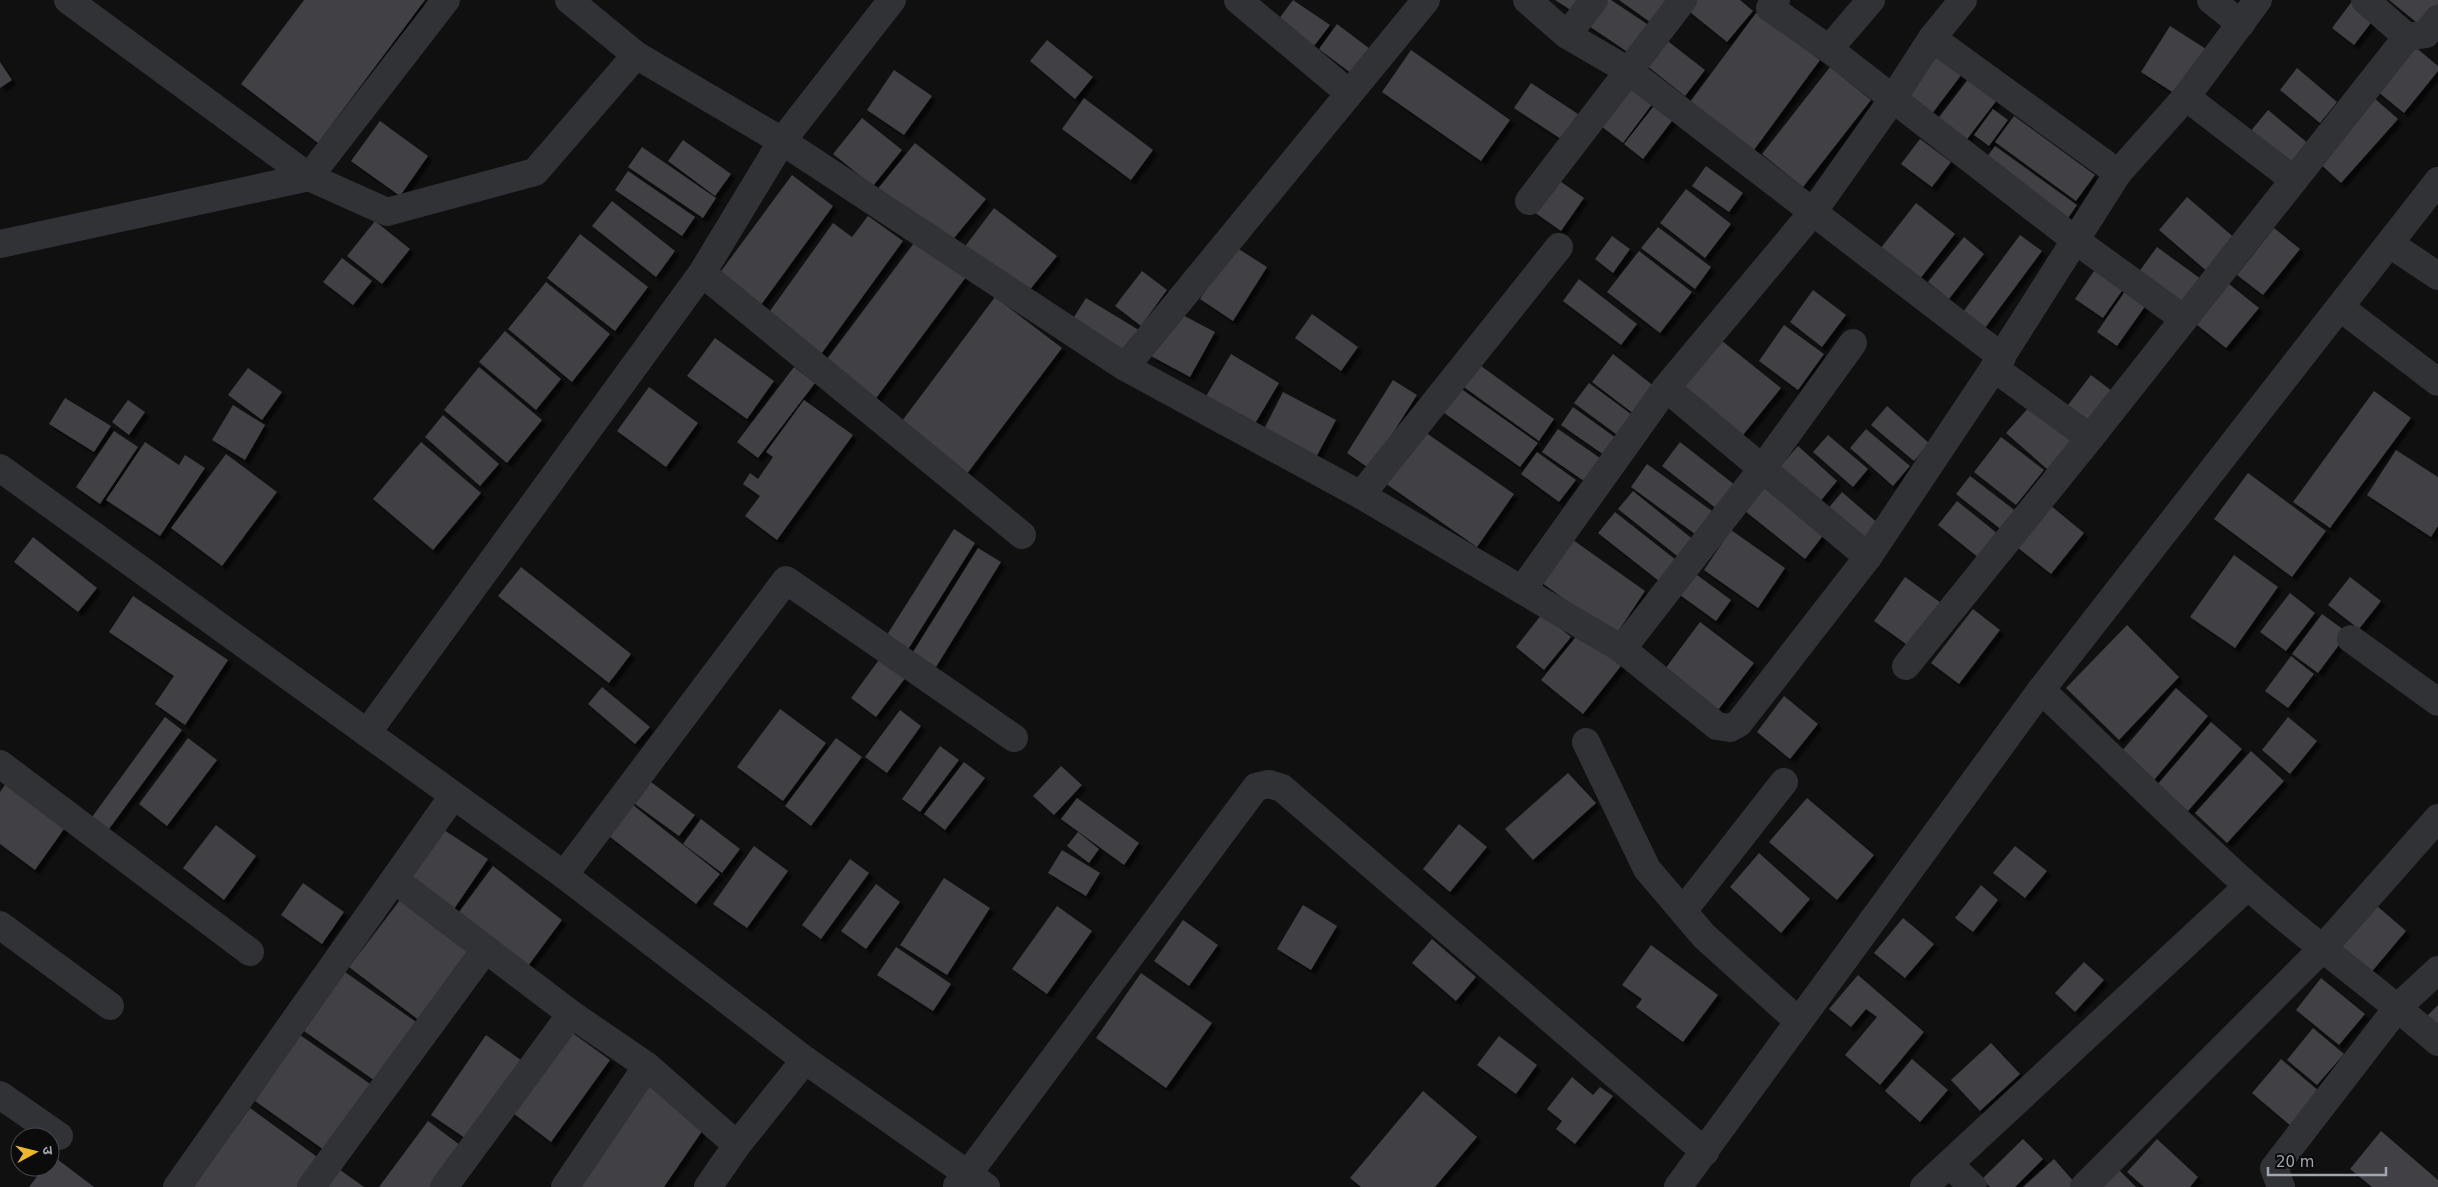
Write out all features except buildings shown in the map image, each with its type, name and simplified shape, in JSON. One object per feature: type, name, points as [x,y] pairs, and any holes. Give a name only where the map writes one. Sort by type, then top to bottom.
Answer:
[{"type":"street","points":[[68,0],[309,177],[387,212],[535,172],[636,55]]},
{"type":"street","points":[[0,244],[309,177],[446,0]]},
{"type":"street","points":[[570,0],[636,55],[782,142],[1125,367],[1362,494],[1622,649],[1717,726],[1730,728],[1739,723],[1868,557],[1998,363],[2118,173],[2186,97],[2258,0]]},
{"type":"street","points":[[367,733],[702,273],[782,142],[892,0]]},
{"type":"street","points":[[1238,0],[1349,93]]},
{"type":"street","points":[[1125,367],[1426,0]]},
{"type":"street","points":[[1527,0],[1567,35],[1629,71],[1813,212],[2090,438]]},
{"type":"street","points":[[1567,35],[1594,0]]},
{"type":"street","points":[[1529,201],[1683,0]]},
{"type":"street","points":[[1776,0],[1770,8],[1829,49],[1892,100],[2075,240],[2184,319]]},
{"type":"street","points":[[1829,49],[1871,0]]},
{"type":"street","points":[[1522,590],[1666,388],[1813,212],[1892,100],[1932,38],[1963,0]]},
{"type":"street","points":[[2211,0],[2241,24]]},
{"type":"street","points":[[2366,0],[2407,37]]},
{"type":"street","points":[[1906,666],[2090,438],[2407,37],[2426,34],[2438,19]]},
{"type":"street","points":[[1932,38],[2118,173]]},
{"type":"street","points":[[2186,97],[2294,180]]},
{"type":"street","points":[[1678,1187],[1705,1152],[1798,1020],[2041,690],[2341,308],[2438,181]]},
{"type":"street","points":[[2390,244],[2438,276]]},
{"type":"street","points":[[1362,494],[1559,247]]},
{"type":"street","points":[[702,273],[1022,535]]},
{"type":"street","points":[[2341,308],[2438,382]]},
{"type":"street","points":[[1622,649],[1762,470],[1853,344]]},
{"type":"street","points":[[1666,388],[1868,557]]},
{"type":"street","points":[[0,468],[564,875],[805,1060],[970,1183],[1256,787],[1269,784],[1282,788],[1705,1152]]},
{"type":"street","points":[[564,875],[786,580],[1014,738]]},
{"type":"street","points":[[2351,639],[2438,702]]},
{"type":"street","points":[[2041,690],[2248,886],[2322,949],[2398,1007],[2438,1042]]},
{"type":"street","points":[[1586,742],[1647,869],[1704,936],[1798,1020]]},
{"type":"street","points":[[0,764],[250,952]]},
{"type":"street","points":[[1683,911],[1784,782]]},
{"type":"street","points":[[178,1187],[453,796]]},
{"type":"street","points":[[2084,1187],[2322,949],[2438,818]]},
{"type":"street","points":[[395,880],[571,1014],[647,1066],[737,1145]]},
{"type":"street","points":[[1924,1187],[2248,886]]},
{"type":"street","points":[[0,926],[110,1006]]},
{"type":"street","points":[[311,1187],[485,950]]},
{"type":"street","points":[[2281,1187],[2274,1168],[2398,1007],[2438,970]]},
{"type":"street","points":[[444,1187],[571,1014]]},
{"type":"street","points":[[708,1187],[737,1145],[805,1060]]},
{"type":"street","points":[[565,1187],[647,1066]]},
{"type":"street","points":[[0,1095],[46,1127]]},
{"type":"street","points":[[1950,1164],[1973,1187]]}]
